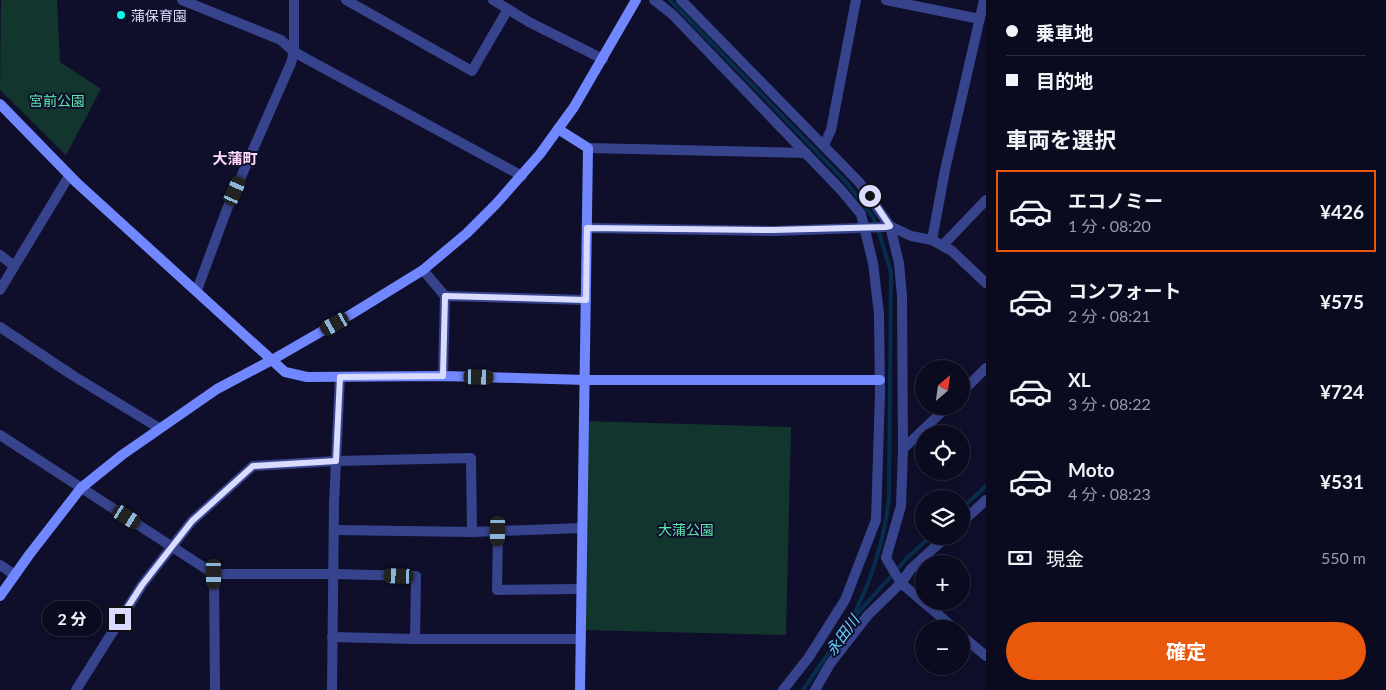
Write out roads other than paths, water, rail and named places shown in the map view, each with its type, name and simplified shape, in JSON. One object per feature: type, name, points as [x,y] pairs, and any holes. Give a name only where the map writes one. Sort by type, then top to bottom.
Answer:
[{"type":"street","points":[[182,0],[281,40],[294,52],[522,176]]},
{"type":"street","points":[[197,290],[227,210],[291,64],[294,52],[294,0]]},
{"type":"street","points":[[346,0],[472,71],[508,9]]},
{"type":"street","points":[[493,0],[529,22],[603,59]]},
{"type":"street","points":[[0,596],[82,488],[122,455],[217,388],[272,360],[350,315],[422,270],[467,233],[522,176],[574,107],[636,0]]},
{"type":"street","points":[[654,0],[672,14],[841,190],[861,214],[867,227],[879,314],[880,380],[876,520],[845,600],[809,657],[783,690]]},
{"type":"street","points":[[681,0],[859,182],[888,226],[899,264],[902,296],[903,449],[901,506],[886,558],[901,582],[944,620]]},
{"type":"street","points":[[824,145],[831,130],[856,0]]},
{"type":"street","points":[[886,0],[980,19]]},
{"type":"street","points":[[932,240],[945,170],[984,0]]},
{"type":"street","points":[[0,104],[69,176],[197,290],[285,372],[307,377],[443,376],[586,380],[880,380]]},
{"type":"street","points":[[558,129],[588,148],[806,153]]},
{"type":"street","points":[[580,690],[588,148]]},
{"type":"street","points":[[0,290],[69,176]]},
{"type":"street","points":[[943,246],[986,200]]},
{"type":"street","points":[[587,228],[773,230],[888,226],[911,236],[932,240],[952,251],[986,283]]},
{"type":"street","points":[[0,255],[14,266]]},
{"type":"street","points":[[422,270],[445,296],[443,376]]},
{"type":"street","points":[[445,296],[586,300]]},
{"type":"street","points":[[0,327],[72,375],[159,428]]},
{"type":"street","points":[[970,384],[986,368]]},
{"type":"street","points":[[332,690],[334,530],[340,377]]},
{"type":"street","points":[[903,449],[939,415]]},
{"type":"street","points":[[0,435],[214,574],[416,576],[415,640]]},
{"type":"street","points":[[76,690],[142,585],[192,521],[253,466],[336,461],[471,458],[472,532]]},
{"type":"street","points":[[970,515],[986,500]]},
{"type":"street","points":[[334,530],[472,532],[582,528]]},
{"type":"street","points":[[498,531],[497,590],[581,588]]},
{"type":"street","points":[[815,690],[830,664],[868,615],[901,582],[911,569],[937,545]]},
{"type":"street","points":[[0,565],[15,575]]},
{"type":"street","points":[[214,574],[214,690]]},
{"type":"street","points":[[332,637],[415,640],[581,639]]},
{"type":"street","points":[[970,642],[986,656]]},
{"type":"waterway","points":[[670,0],[846,182],[873,217],[891,272],[889,497],[876,561],[864,593],[850,622]]},
{"type":"waterway","points":[[970,501],[986,486]]},
{"type":"waterway","name":"永田川","points":[[803,690],[850,622],[907,558],[921,545]]},
{"type":"place","name":"蒲保育園","points":[[121,15]]},
{"type":"district","name":"大蒲町","points":[[235,158]]},
{"type":"park label","name":"宮前公園","points":[[57,100]]},
{"type":"park label","name":"大蒲公園","points":[[686,529]]}]
